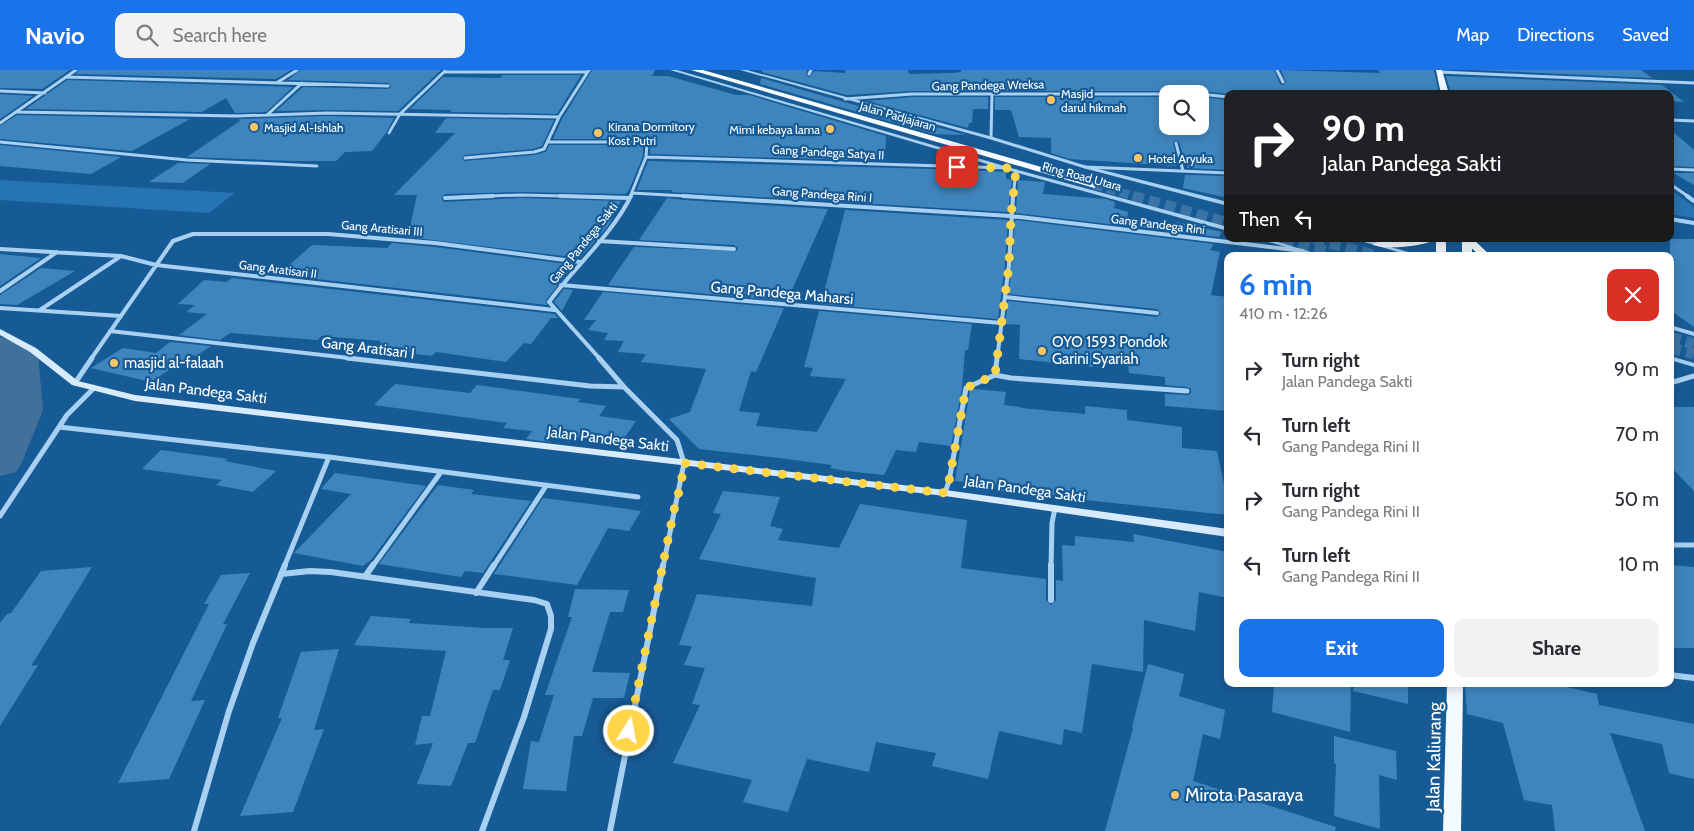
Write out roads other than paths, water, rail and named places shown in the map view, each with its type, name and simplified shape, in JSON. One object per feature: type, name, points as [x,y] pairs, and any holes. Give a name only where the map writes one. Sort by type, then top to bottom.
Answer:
[{"type":"highway","name":"Jalan Padjajaran","points":[[718,70],[1104,180]]},
{"type":"highway","name":"Jalan Padjajaran","points":[[697,74],[709,74],[1094,186]]},
{"type":"highway","points":[[1470,242],[1482,252]]},
{"type":"main road","points":[[1440,71],[1444,90]]},
{"type":"main road","points":[[1377,244],[1414,242]]},
{"type":"main road","points":[[0,332],[33,350],[75,383]]},
{"type":"main road","name":"Jalan Pandega Sakti","points":[[75,383],[135,398],[945,493],[1224,532]]},
{"type":"main road","name":"Jalan Kaliurang","points":[[1452,831],[1455,687]]},
{"type":"street","points":[[0,123],[46,93],[76,70]]},
{"type":"street","points":[[278,82],[298,70]]},
{"type":"street","name":"Ring Road Utara","points":[[672,70],[697,74],[1008,168],[1224,228]]},
{"type":"street","name":"Ring Road Utara","points":[[742,70],[990,138],[1085,167],[1224,203]]},
{"type":"street","points":[[809,74],[811,70]]},
{"type":"street","points":[[1277,70],[1282,82]]},
{"type":"street","points":[[400,114],[446,71],[588,71]]},
{"type":"street","points":[[465,158],[540,151],[548,142],[559,117],[588,71]]},
{"type":"street","points":[[1440,71],[1694,83]]},
{"type":"street","points":[[66,77],[388,86]]},
{"type":"street","points":[[267,115],[302,83]]},
{"type":"street","points":[[0,91],[46,93]]},
{"type":"street","name":"Gang Pandega Wreksa","points":[[845,99],[872,94],[1090,92],[1159,93]]},
{"type":"street","points":[[990,138],[992,94]]},
{"type":"street","points":[[1209,95],[1224,97]]},
{"type":"street","points":[[18,112],[237,116],[400,114],[559,117]]},
{"type":"street","points":[[1674,120],[1694,121]]},
{"type":"street","points":[[0,142],[187,160],[318,166]]},
{"type":"street","points":[[548,142],[640,142],[647,144],[646,157]]},
{"type":"street","points":[[1176,142],[1184,171]]},
{"type":"street","name":"Gang Pandega Satya II","points":[[646,157],[1008,168]]},
{"type":"street","name":"Gang Pandega Sakti","points":[[554,310],[548,302],[615,223],[630,198],[646,157]]},
{"type":"street","points":[[1085,167],[1224,173]]},
{"type":"street","points":[[1674,169],[1694,170]]},
{"type":"street","points":[[995,375],[1009,265],[1011,216],[1016,170]]},
{"type":"street","points":[[1674,187],[1694,202]]},
{"type":"street","name":"Gang Pandega Rini I","points":[[632,192],[1011,216]]},
{"type":"street","points":[[445,198],[520,195],[630,198]]},
{"type":"street","name":"Gang Pandega Rini","points":[[1011,216],[1224,242]]},
{"type":"street","points":[[1674,220],[1694,223]]},
{"type":"street","name":"Gang Aratisari III","points":[[156,265],[173,241],[181,237],[212,232],[328,234],[435,242],[580,262]]},
{"type":"street","points":[[599,241],[734,249]]},
{"type":"street","name":"Gang Pandega Rini","points":[[1228,242],[1303,251]]},
{"type":"street","points":[[1272,242],[1307,252]]},
{"type":"street","points":[[1369,242],[1405,252]]},
{"type":"street","name":"Gang Aratisari II","points":[[0,249],[121,256],[156,265],[554,310]]},
{"type":"street","points":[[0,291],[58,251]]},
{"type":"street","points":[[40,310],[121,256]]},
{"type":"street","points":[[75,383],[156,265]]},
{"type":"street","name":"Gang Pandega Maharsi","points":[[561,285],[1001,322]]},
{"type":"street","points":[[1005,297],[1157,313]]},
{"type":"street","points":[[0,308],[121,316]]},
{"type":"street","points":[[554,310],[624,387],[677,440],[684,463],[610,831]]},
{"type":"street","points":[[1674,328],[1694,334]]},
{"type":"street","name":"Gang Aratisari I","points":[[110,331],[590,386],[624,387]]},
{"type":"street","points":[[1674,359],[1694,365]]},
{"type":"street","points":[[945,493],[949,481],[966,388],[995,375],[1011,378],[1187,391]]},
{"type":"street","points":[[1674,382],[1694,376]]},
{"type":"street","points":[[0,516],[67,415],[94,388]]},
{"type":"street","points":[[59,427],[330,457],[638,497]]},
{"type":"street","points":[[194,831],[228,711],[253,643],[330,457]]},
{"type":"street","points":[[366,575],[441,472]]},
{"type":"street","points":[[476,593],[546,486]]},
{"type":"street","points":[[1051,600],[1052,523],[1054,508]]},
{"type":"street","points":[[1674,545],[1694,545]]},
{"type":"street","points":[[281,574],[310,571],[366,575],[476,593],[534,600],[547,604],[551,616],[551,630],[524,717],[482,831]]},
{"type":"street","points":[[1674,676],[1694,678]]},
{"type":"lane","points":[[388,132],[400,114]]},
{"type":"waterway","points":[[0,349],[19,355],[22,410],[0,462]]},
{"type":"tunnel","points":[[1094,185],[1137,197]]},
{"type":"tunnel","points":[[1133,196],[1224,222]]},
{"type":"tunnel","points":[[1294,242],[1326,251]]},
{"type":"tunnel","points":[[1325,242],[1362,252]]},
{"type":"tunnel","points":[[1674,338],[1694,344]]},
{"type":"tunnel","points":[[1674,349],[1694,354]]},
{"type":"place","name":"Masjid darul hikmah","points":[[1051,100]]},
{"type":"place","name":"Masjid Al-Ishlah","points":[[254,127]]},
{"type":"place","name":"Mimi kebaya lama","points":[[830,129]]},
{"type":"place","name":"Kirana Dormitory Kost Putri","points":[[598,133]]},
{"type":"place","name":"Hotel Aryuka","points":[[1138,158]]},
{"type":"place","name":"OYO 1593 Pondok Garini Syariah","points":[[1042,351]]},
{"type":"place","name":"masjid al-falaah","points":[[114,363]]},
{"type":"place","name":"Mirota Pasaraya","points":[[1175,795]]}]
